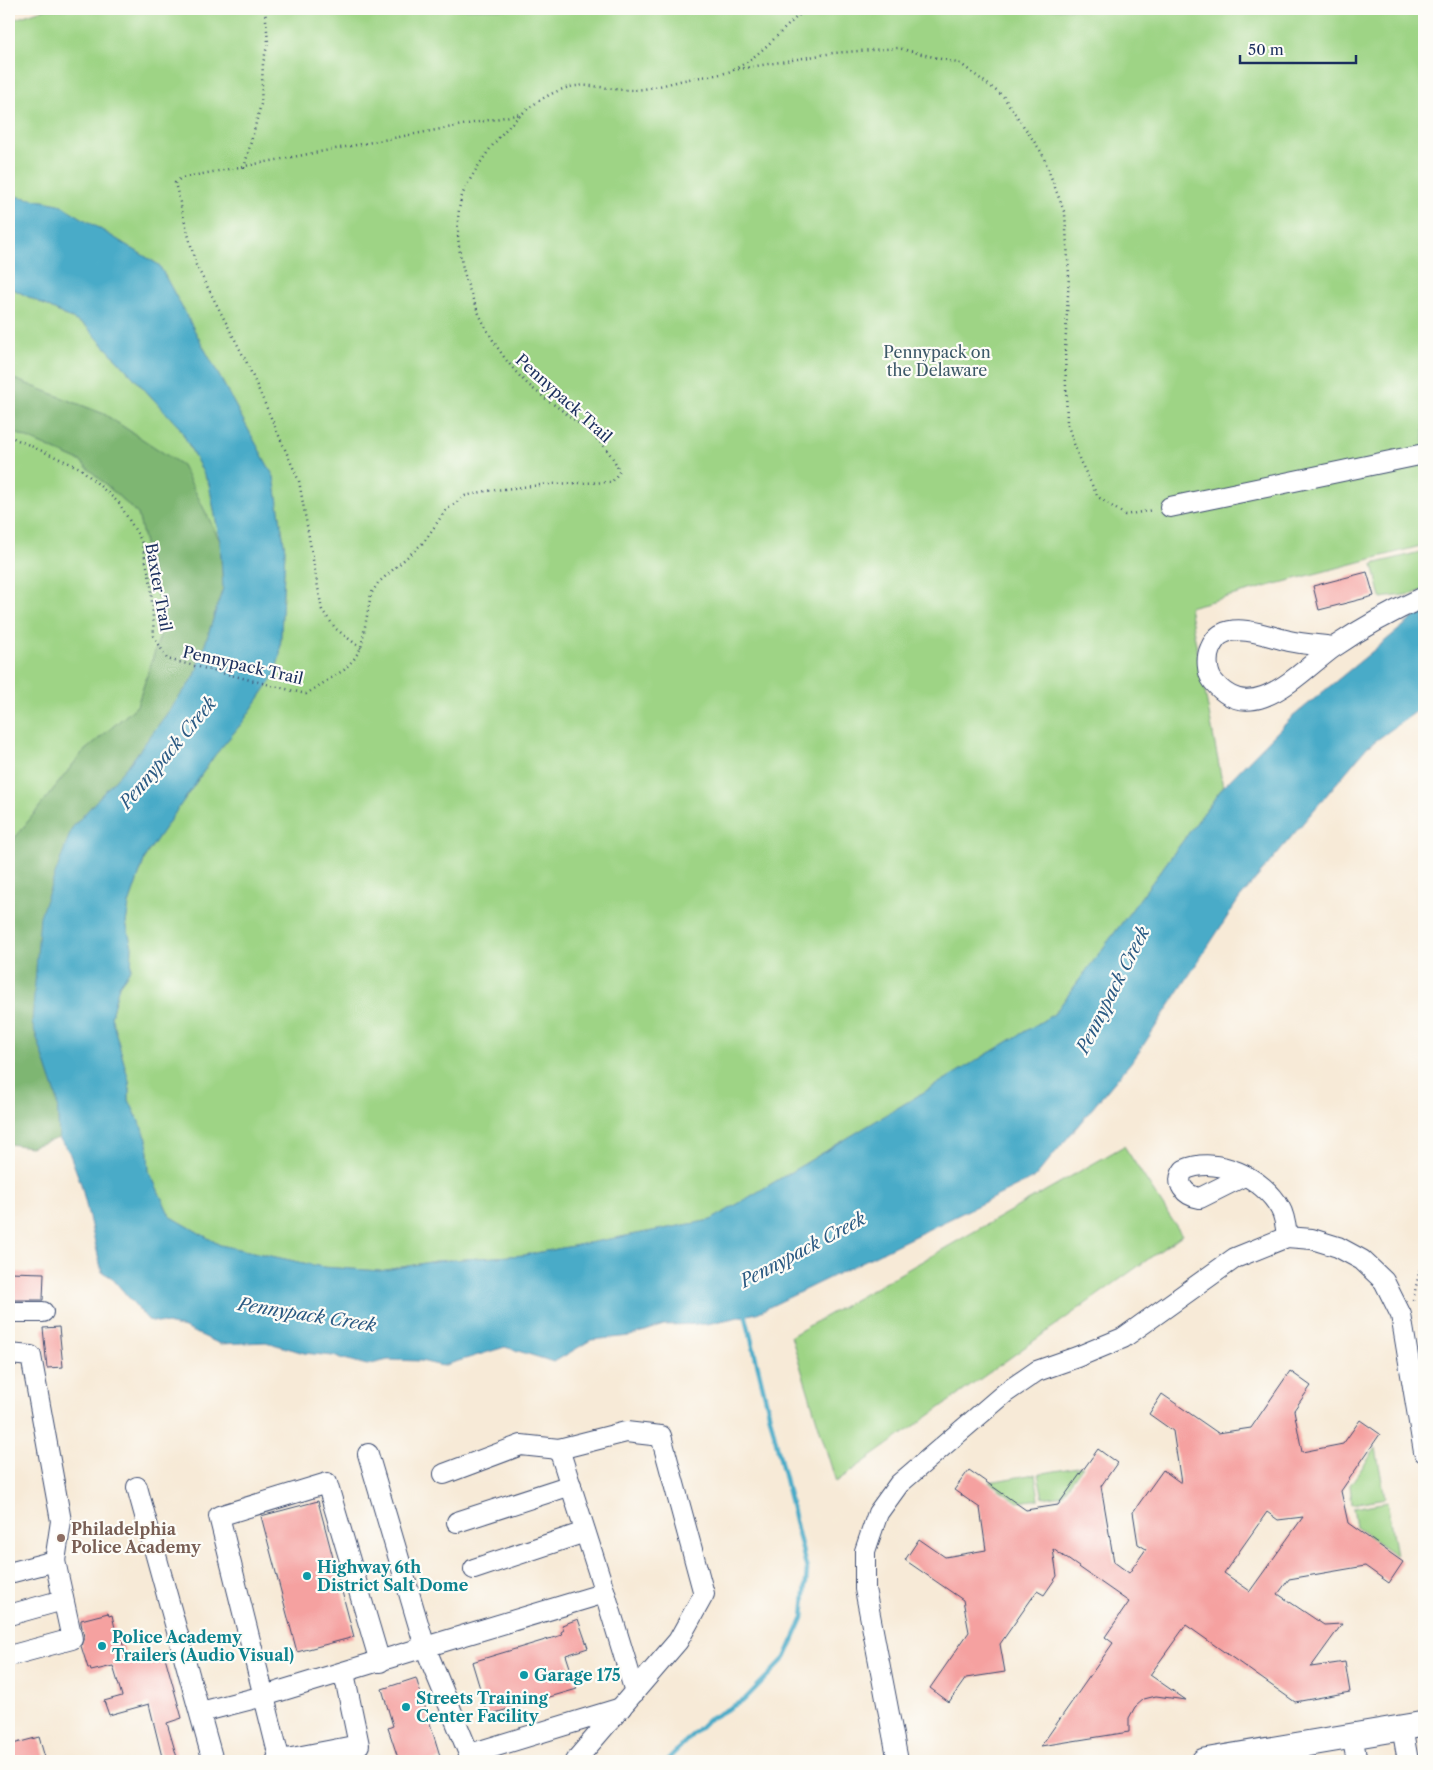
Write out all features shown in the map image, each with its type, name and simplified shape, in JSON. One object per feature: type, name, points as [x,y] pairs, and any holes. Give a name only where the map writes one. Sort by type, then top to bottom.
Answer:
[{"type":"main road","points":[[1214,1760],[1413,1725]]},
{"type":"lane","points":[[1170,507],[1424,454]]},
{"type":"lane","points":[[1334,647],[1288,641],[1246,630],[1238,631],[1222,634],[1213,643],[1208,654],[1208,666],[1212,680],[1227,696],[1240,701],[1256,699],[1290,683],[1334,647],[1401,608],[1424,597]]},
{"type":"lane","points":[[1244,1176],[1270,1194],[1280,1208],[1287,1238]]},
{"type":"lane","points":[[898,1761],[865,1589],[865,1551],[878,1513],[899,1484],[1005,1393],[1037,1371],[1078,1358],[1123,1338],[1235,1258],[1287,1238],[1312,1239],[1330,1244],[1362,1260],[1384,1281],[1401,1315],[1424,1452]]},
{"type":"lane","points":[[9,1312],[43,1312]]},
{"type":"lane","points":[[9,1354],[31,1356],[61,1521],[55,1561],[72,1639],[9,1656]]},
{"type":"lane","points":[[444,1474],[521,1445],[559,1449],[626,1432],[661,1436],[704,1594],[678,1642],[575,1761]]},
{"type":"lane","points":[[559,1449],[635,1692]]},
{"type":"lane","points":[[368,1454],[425,1647],[471,1758],[621,1708]]},
{"type":"lane","points":[[280,1761],[218,1516],[327,1482],[380,1662]]},
{"type":"lane","points":[[457,1522],[571,1486]]},
{"type":"lane","points":[[137,1488],[201,1712],[213,1761]]},
{"type":"lane","points":[[474,1569],[585,1532]]},
{"type":"lane","points":[[9,1573],[55,1561]]},
{"type":"lane","points":[[201,1712],[344,1673],[605,1593]]},
{"type":"lane","points":[[9,1615],[64,1600]]},
{"type":"lane","points":[[276,1761],[359,1745],[344,1673]]},
{"type":"lane","points":[[1408,1761],[1413,1725]]},
{"type":"lane","points":[[1352,1736],[1357,1761]]},
{"type":"path","points":[[244,168],[261,104],[263,63],[268,35],[265,9]]},
{"type":"path","name":"Pennypack Trail","points":[[167,659],[306,694],[344,670],[361,648],[371,594],[378,583],[424,542],[445,511],[465,496],[486,491],[550,484],[612,482],[619,472],[617,464],[594,438],[531,387],[505,359],[474,302],[461,263],[459,236],[460,205],[464,189],[480,162],[523,114],[544,97],[567,87],[601,86],[635,90],[731,71],[746,63],[800,15],[803,9]]},
{"type":"path","points":[[731,71],[834,53],[898,48],[961,64],[1003,96],[1042,154],[1065,214],[1069,275],[1065,351],[1067,423],[1080,461],[1098,497],[1125,515],[1170,507]]},
{"type":"path","points":[[361,648],[336,629],[322,610],[299,481],[246,361],[196,265],[175,183],[181,178],[244,168],[523,114]]},
{"type":"path","name":"Baxter Trail","points":[[9,436],[80,468],[119,503],[141,540],[151,584],[154,636],[167,659]]},
{"type":"path","points":[[1401,1315],[1413,1301],[1424,1250]]},
{"type":"green space","name":"Pennypack on the Delaware","points":[[45,9],[1424,9],[1424,545],[1189,607],[1223,787],[1054,1014],[711,1220],[525,1255],[436,1261],[380,1271],[322,1267],[220,1245],[170,1216],[149,1171],[147,1139],[129,1100],[129,1081],[111,1016],[119,985],[131,969],[132,947],[126,923],[129,904],[146,855],[215,755],[242,723],[274,676],[280,655],[285,550],[274,477],[159,265],[59,204],[9,195],[9,21]]},
{"type":"green space","points":[[9,287],[86,326],[180,428],[209,484],[220,541],[181,465],[104,414],[9,377]]},
{"type":"green space","points":[[9,377],[104,414],[182,465],[220,541],[223,588],[195,676],[131,762],[72,828],[32,1023],[57,1098],[59,1138],[30,1147],[9,1144],[9,851],[15,838],[82,753],[137,706],[164,624],[138,514],[80,461],[9,430]]},
{"type":"green space","points":[[9,430],[80,461],[138,514],[164,624],[137,706],[82,753],[15,838],[9,851]]},
{"type":"green space","points":[[1424,551],[1424,590],[1413,594],[1381,598],[1373,564]]},
{"type":"green space","points":[[1124,1146],[1182,1235],[836,1482],[791,1336]]},
{"type":"green space","points":[[1376,1448],[1385,1498],[1352,1504],[1350,1485]]},
{"type":"green space","points":[[1083,1466],[1062,1495],[1043,1498],[1038,1474]]},
{"type":"green space","points":[[1035,1474],[1039,1499],[1018,1502],[989,1482]]},
{"type":"green space","points":[[1387,1502],[1396,1555],[1356,1527],[1353,1508]]},
{"type":"water","name":"Pennypack Creek","points":[[9,195],[59,204],[159,265],[274,477],[285,550],[280,655],[274,676],[242,723],[215,755],[146,855],[129,904],[126,923],[132,947],[131,969],[119,985],[111,1016],[129,1081],[129,1100],[147,1139],[149,1171],[170,1216],[220,1245],[322,1267],[380,1271],[436,1261],[525,1255],[711,1220],[1054,1014],[1223,787],[1291,718],[1424,609],[1424,706],[1367,747],[1239,899],[1137,1055],[1034,1178],[757,1313],[707,1324],[664,1325],[630,1336],[591,1340],[554,1362],[505,1347],[442,1366],[421,1361],[388,1360],[367,1365],[333,1356],[304,1353],[266,1342],[220,1344],[185,1328],[148,1320],[111,1277],[102,1272],[81,1184],[69,1152],[59,1138],[57,1098],[32,1023],[40,916],[72,828],[131,762],[195,676],[223,588],[220,541],[209,484],[180,428],[86,326],[9,287]]},
{"type":"building","points":[[1367,572],[1374,596],[1319,610],[1313,586]]},
{"type":"building","points":[[9,1272],[44,1273],[43,1300],[9,1300]]},
{"type":"building","points":[[59,1327],[63,1367],[47,1368],[43,1328]]},
{"type":"building","points":[[1290,1371],[1311,1386],[1294,1410],[1302,1452],[1343,1444],[1360,1420],[1380,1434],[1341,1491],[1348,1523],[1403,1562],[1389,1583],[1365,1566],[1289,1579],[1278,1594],[1324,1625],[1342,1624],[1311,1667],[1345,1662],[1350,1692],[1295,1702],[1186,1625],[1150,1675],[1186,1700],[1156,1696],[1144,1699],[1135,1707],[1129,1718],[1129,1732],[1041,1746],[1113,1643],[1105,1637],[1129,1602],[1053,1549],[1057,1576],[1044,1595],[1037,1591],[1000,1644],[1005,1672],[966,1678],[949,1702],[930,1688],[969,1632],[963,1600],[905,1560],[919,1539],[945,1557],[986,1550],[980,1508],[954,1490],[969,1470],[1026,1510],[1058,1505],[1098,1449],[1117,1463],[1101,1486],[1114,1562],[1129,1573],[1146,1549],[1138,1544],[1133,1512],[1163,1470],[1181,1483],[1173,1431],[1149,1414],[1162,1394],[1218,1433],[1251,1428]],"holes":[[[1267,1512],[1278,1520],[1303,1517],[1250,1591],[1224,1573]]]},
{"type":"building","name":"Highway 6th District Salt Dome","points":[[318,1501],[354,1637],[297,1652],[261,1516]]},
{"type":"building","points":[[108,1613],[109,1616],[112,1615],[117,1637],[120,1636],[129,1663],[145,1658],[146,1662],[165,1657],[182,1718],[167,1723],[178,1761],[163,1761],[149,1704],[109,1715],[104,1701],[122,1696],[113,1666],[91,1671],[88,1668],[81,1646],[84,1637],[81,1620]]},
{"type":"building","name":"Garage 175","points":[[578,1619],[588,1648],[566,1655],[577,1689],[488,1715],[472,1662],[562,1635],[561,1632],[564,1630],[562,1625]]},
{"type":"building","name":"Streets Training Center Facility","points":[[416,1678],[441,1759],[435,1761],[399,1761],[388,1728],[393,1726],[382,1689]]},
{"type":"building","points":[[39,1737],[46,1761],[9,1761],[9,1745]]},
{"type":"waterway","points":[[666,1761],[706,1721],[744,1700],[785,1658],[803,1618],[807,1570],[744,1309]]},
{"type":"place","name":"Philadelphia Police Academy","points":[[61,1538]]},
{"type":"place","name":"Highway 6th District Salt Dome","points":[[307,1576]]},
{"type":"place","name":"Police Academy Trailers (Audio Visual)","points":[[102,1646]]},
{"type":"place","name":"Garage 175","points":[[524,1675]]},
{"type":"place","name":"Streets Training Center Facility","points":[[406,1707]]}]
